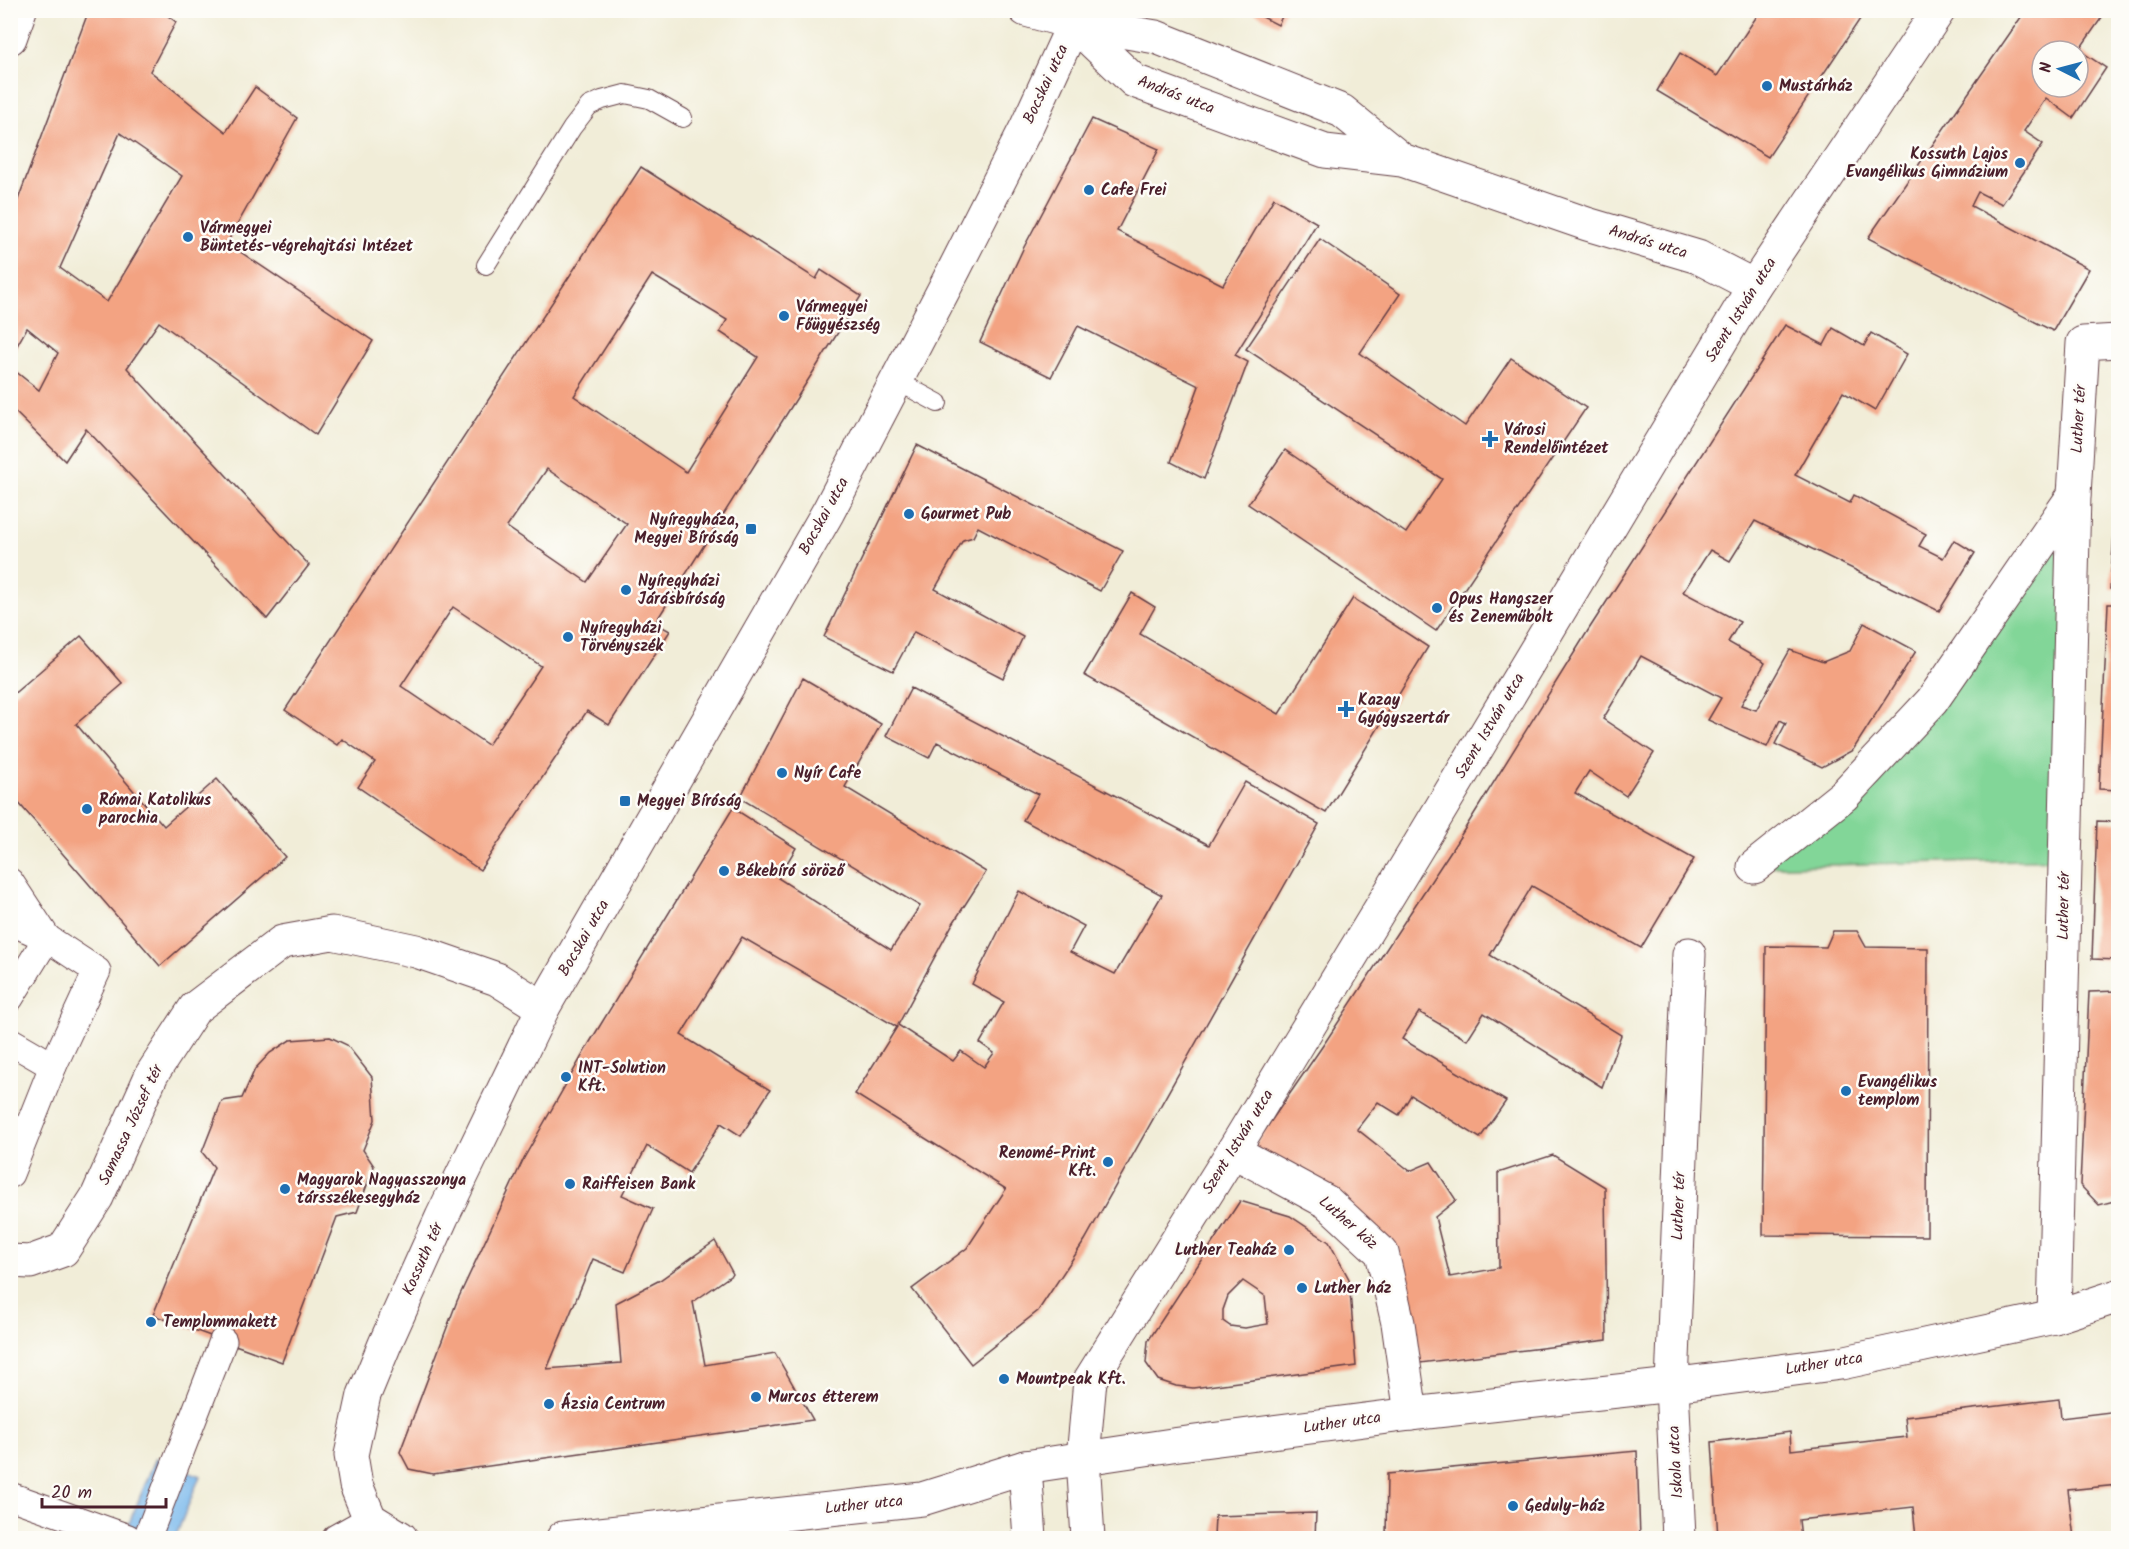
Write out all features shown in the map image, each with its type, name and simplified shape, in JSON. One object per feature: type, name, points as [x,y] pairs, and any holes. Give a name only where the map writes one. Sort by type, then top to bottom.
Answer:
[{"type":"street","points":[[10,38],[20,10]]},
{"type":"street","points":[[1026,10],[1076,17]]},
{"type":"street","name":"Szent István utca","points":[[1089,1539],[1083,1458],[1089,1380],[1233,1151],[1754,286],[1939,10]]},
{"type":"street","name":"András utca","points":[[1076,17],[1156,38],[1342,111],[1402,160]]},
{"type":"street","name":"András utca","points":[[1076,17],[1134,81],[1325,151],[1402,160],[1587,224],[1698,258],[1754,286]]},
{"type":"street","name":"Bocskai utca","points":[[543,1008],[828,512],[1026,128],[1076,17]]},
{"type":"street","name":"Luther tér","points":[[2054,1317],[2074,495],[2083,343],[2118,341]]},
{"type":"street","points":[[1754,867],[1844,795],[1932,701],[2074,495]]},
{"type":"street","points":[[10,882],[47,938]]},
{"type":"street","points":[[10,925],[12,922],[47,938],[97,971],[53,1066],[11,1174]]},
{"type":"street","name":"Samassa József tér","points":[[10,1261],[30,1262],[63,1250],[97,1197],[152,1074],[195,1008],[282,942],[332,933],[416,951],[496,979],[543,1008]]},
{"type":"street","points":[[10,998],[47,938]]},
{"type":"street","name":"Luther tér","points":[[1672,1386],[1689,954]]},
{"type":"street","name":"Kossuth tér","points":[[370,1519],[356,1485],[351,1455],[364,1395],[442,1217],[543,1008]]},
{"type":"street","points":[[10,1041],[53,1066]]},
{"type":"street","name":"Luther köz","points":[[1233,1151],[1327,1202],[1382,1253],[1398,1323],[1411,1414]]},
{"type":"street","name":"Luther utca","points":[[563,1539],[922,1499],[1025,1467],[1083,1458],[1411,1414],[1672,1386],[1841,1363],[2054,1317],[2118,1296]]},
{"type":"street","points":[[147,1539],[223,1341]]},
{"type":"street","name":"Iskola utca","points":[[1672,1386],[1679,1539]]},
{"type":"street","points":[[1025,1467],[1030,1539]]},
{"type":"street","points":[[10,1496],[128,1539]]},
{"type":"street","points":[[336,1539],[370,1519],[401,1539]]},
{"type":"lane","points":[[486,265],[572,128],[589,106],[625,94],[649,99],[683,118]]},
{"type":"lane","points":[[897,381],[938,402]]},
{"type":"green space","points":[[2074,495],[2065,859],[1754,867],[1844,795]]},
{"type":"water","points":[[156,1458],[200,1476],[175,1538],[123,1538]]},
{"type":"building","name":"Vármegyei Büntetés-végrehajtási Intézet","points":[[89,10],[160,10],[176,22],[150,71],[226,132],[255,87],[297,118],[227,243],[373,341],[316,435],[159,322],[127,368],[309,565],[267,619],[86,429],[65,461],[10,407],[10,367],[39,390],[58,353],[27,328],[10,358],[10,221]],"holes":[[[120,133],[182,176],[107,302],[60,268]]]},
{"type":"building","points":[[1249,10],[1285,10],[1278,25]]},
{"type":"building","points":[[1761,10],[1866,10],[1768,157],[1657,91],[1680,53],[1717,76]]},
{"type":"building","points":[[2026,10],[2107,10],[2087,39],[2030,39],[2030,99],[2045,99],[2024,131],[2043,144],[2002,204],[1978,192],[1971,206],[2089,269],[2053,331],[1868,238]]},
{"type":"building","points":[[2090,57],[2106,68],[2090,92]]},
{"type":"building","points":[[2047,99],[2086,99],[2073,118]]},
{"type":"building","points":[[1092,119],[1159,149],[1117,231],[1223,285],[1274,198],[1317,223],[1235,355],[1248,362],[1204,479],[1171,462],[1199,386],[1078,326],[1051,377],[980,342],[1023,249]]},
{"type":"building","points":[[641,167],[816,279],[821,270],[861,296],[655,623],[670,631],[609,725],[587,711],[480,870],[358,787],[375,762],[342,739],[337,745],[285,710]],"holes":[[[652,275],[727,320],[720,332],[758,357],[686,472],[574,396]],[[547,469],[627,524],[587,582],[507,527]],[[453,607],[541,666],[488,745],[401,686]]]},
{"type":"building","points":[[1320,239],[1400,294],[1360,353],[1465,426],[1511,358],[1586,408],[1436,631],[1248,504],[1285,450],[1406,533],[1442,479],[1246,349]]},
{"type":"building","points":[[1785,325],[1824,345],[1833,328],[1864,346],[1871,333],[1907,354],[1875,411],[1843,392],[1795,475],[1850,503],[1854,495],[1926,534],[1919,546],[1943,558],[1954,540],[1975,553],[1939,611],[1755,521],[1730,561],[1710,550],[1683,592],[1740,622],[1728,642],[1765,663],[1741,705],[1756,710],[1790,650],[1823,662],[1850,651],[1864,623],[1916,651],[1853,750],[1822,767],[1775,744],[1786,723],[1780,720],[1767,747],[1708,720],[1721,698],[1641,656],[1603,719],[1654,753],[1626,796],[1589,771],[1575,793],[1694,859],[1641,948],[1532,886],[1490,955],[1621,1035],[1602,1087],[1484,1013],[1467,1040],[1419,1012],[1402,1039],[1506,1101],[1480,1138],[1411,1095],[1399,1115],[1378,1102],[1357,1129],[1410,1171],[1431,1162],[1456,1200],[1435,1217],[1450,1277],[1499,1268],[1498,1173],[1553,1155],[1605,1187],[1607,1340],[1412,1364],[1387,1243],[1252,1149],[1456,843],[1589,629]]},
{"type":"building","points":[[917,445],[1123,551],[1100,591],[978,527],[973,537],[963,540],[935,589],[1023,637],[1003,678],[914,632],[893,671],[824,637]]},
{"type":"building","points":[[2118,518],[2118,589],[2110,589],[2115,519]]},
{"type":"building","points":[[1132,593],[1155,607],[1140,634],[1279,714],[1353,598],[1428,647],[1326,813],[1084,675]]},
{"type":"building","points":[[2108,604],[2118,604],[2118,790],[2099,789]]},
{"type":"building","name":"Római Katolikus parochia","points":[[81,636],[123,684],[76,724],[164,826],[217,779],[285,857],[160,966],[10,793],[10,697]]},
{"type":"building","points":[[803,678],[881,724],[845,787],[986,872],[952,925],[898,1025],[953,1061],[961,1051],[984,1067],[994,1053],[980,1043],[1004,1002],[972,984],[1019,891],[1084,926],[1070,952],[1115,974],[1162,895],[1023,820],[1038,794],[937,742],[929,758],[886,736],[911,688],[1209,845],[1245,782],[1319,824],[1085,1240],[1038,1311],[971,1364],[912,1289],[967,1248],[1006,1189],[855,1094],[897,1027],[742,937],[681,1035],[770,1090],[741,1136],[721,1123],[689,1173],[647,1146],[622,1195],[653,1209],[625,1272],[593,1259],[547,1369],[621,1363],[616,1303],[660,1280],[715,1241],[733,1274],[693,1302],[705,1365],[775,1353],[813,1420],[433,1474],[409,1469],[400,1452],[457,1301],[524,1158],[590,1042],[733,808],[796,848],[778,878],[891,950],[920,906],[740,798]]},
{"type":"building","points":[[2097,821],[2118,822],[2118,960],[2092,959]]},
{"type":"building","name":"Evangélikus templom","points":[[1833,931],[1857,931],[1866,947],[1928,948],[1927,1236],[1763,1235],[1766,946],[1826,947]]},
{"type":"building","points":[[2118,991],[2118,1200],[2099,1205],[2080,1185],[2089,992]]},
{"type":"building","name":"Magyarok Nagyasszonya társszékesegyház","points":[[330,1037],[347,1045],[372,1077],[375,1120],[363,1150],[374,1166],[357,1212],[337,1217],[282,1362],[153,1315],[214,1167],[202,1152],[222,1101],[242,1098],[255,1069],[270,1053],[290,1040]]},
{"type":"building","name":"Luther ház","points":[[1240,1201],[1290,1216],[1329,1242],[1349,1279],[1356,1366],[1193,1388],[1176,1386],[1158,1380],[1146,1363],[1148,1341]],"holes":[[[1243,1281],[1265,1296],[1268,1324],[1245,1328],[1230,1326],[1223,1321],[1223,1310],[1228,1296]]]},
{"type":"building","points":[[2059,1399],[2061,1418],[2118,1411],[2118,1485],[2068,1490],[2074,1538],[1916,1538],[1913,1507],[1799,1520],[1801,1538],[1718,1538],[1712,1442],[1790,1432],[1791,1450],[1907,1437],[1905,1417]]},
{"type":"building","name":"Geduly-ház","points":[[1637,1451],[1640,1538],[1386,1538],[1387,1474]]},
{"type":"building","points":[[1316,1513],[1315,1538],[1214,1538],[1215,1516]]},
{"type":"place","name":"Mustárház","points":[[1767,86]]},
{"type":"place","name":"Kossuth Lajos Evangélikus Gimnázium","points":[[2020,163]]},
{"type":"place","name":"Cafe Frei","points":[[1089,190]]},
{"type":"place","name":"Vármegyei Büntetés-végrehajtási Intézet","points":[[188,237]]},
{"type":"place","name":"Vármegyei Főügyészség","points":[[784,316]]},
{"type":"place","name":"Városi Rendelőintézet","points":[[1490,439]]},
{"type":"place","name":"Gourmet Pub","points":[[909,514]]},
{"type":"place","name":"Nyíregyháza, Megyei Bíróság","points":[[751,529]]},
{"type":"place","name":"Nyíregyházi Járásbíróság","points":[[626,590]]},
{"type":"place","name":"Opus Hangszer és Zeneműbolt","points":[[1437,608]]},
{"type":"place","name":"Nyíregyházi Törvényszék","points":[[568,637]]},
{"type":"place","name":"Kazay Gyógyszertár","points":[[1346,709]]},
{"type":"place","name":"Nyír Cafe","points":[[782,773]]},
{"type":"place","name":"Megyei Bíróság","points":[[625,801]]},
{"type":"place","name":"Római Katolikus parochia","points":[[87,809]]},
{"type":"place","name":"Békebíró söröző","points":[[724,871]]},
{"type":"place","name":"INT-Solution Kft.","points":[[566,1077]]},
{"type":"place","name":"Evangélikus templom","points":[[1846,1091]]},
{"type":"place","name":"Renomé-Print Kft.","points":[[1108,1162]]},
{"type":"place","name":"Raiffeisen Bank","points":[[570,1184]]},
{"type":"place","name":"Magyarok Nagyasszonya társszékesegyház","points":[[285,1189]]},
{"type":"place","name":"Luther Teaház","points":[[1289,1250]]},
{"type":"place","name":"Luther ház","points":[[1302,1288]]},
{"type":"place","name":"Templommakett","points":[[151,1322]]},
{"type":"place","name":"Mountpeak Kft.","points":[[1004,1379]]},
{"type":"place","name":"Murcos étterem","points":[[756,1397]]},
{"type":"place","name":"Ázsia Centrum","points":[[549,1404]]},
{"type":"place","name":"Geduly-ház","points":[[1513,1506]]}]
